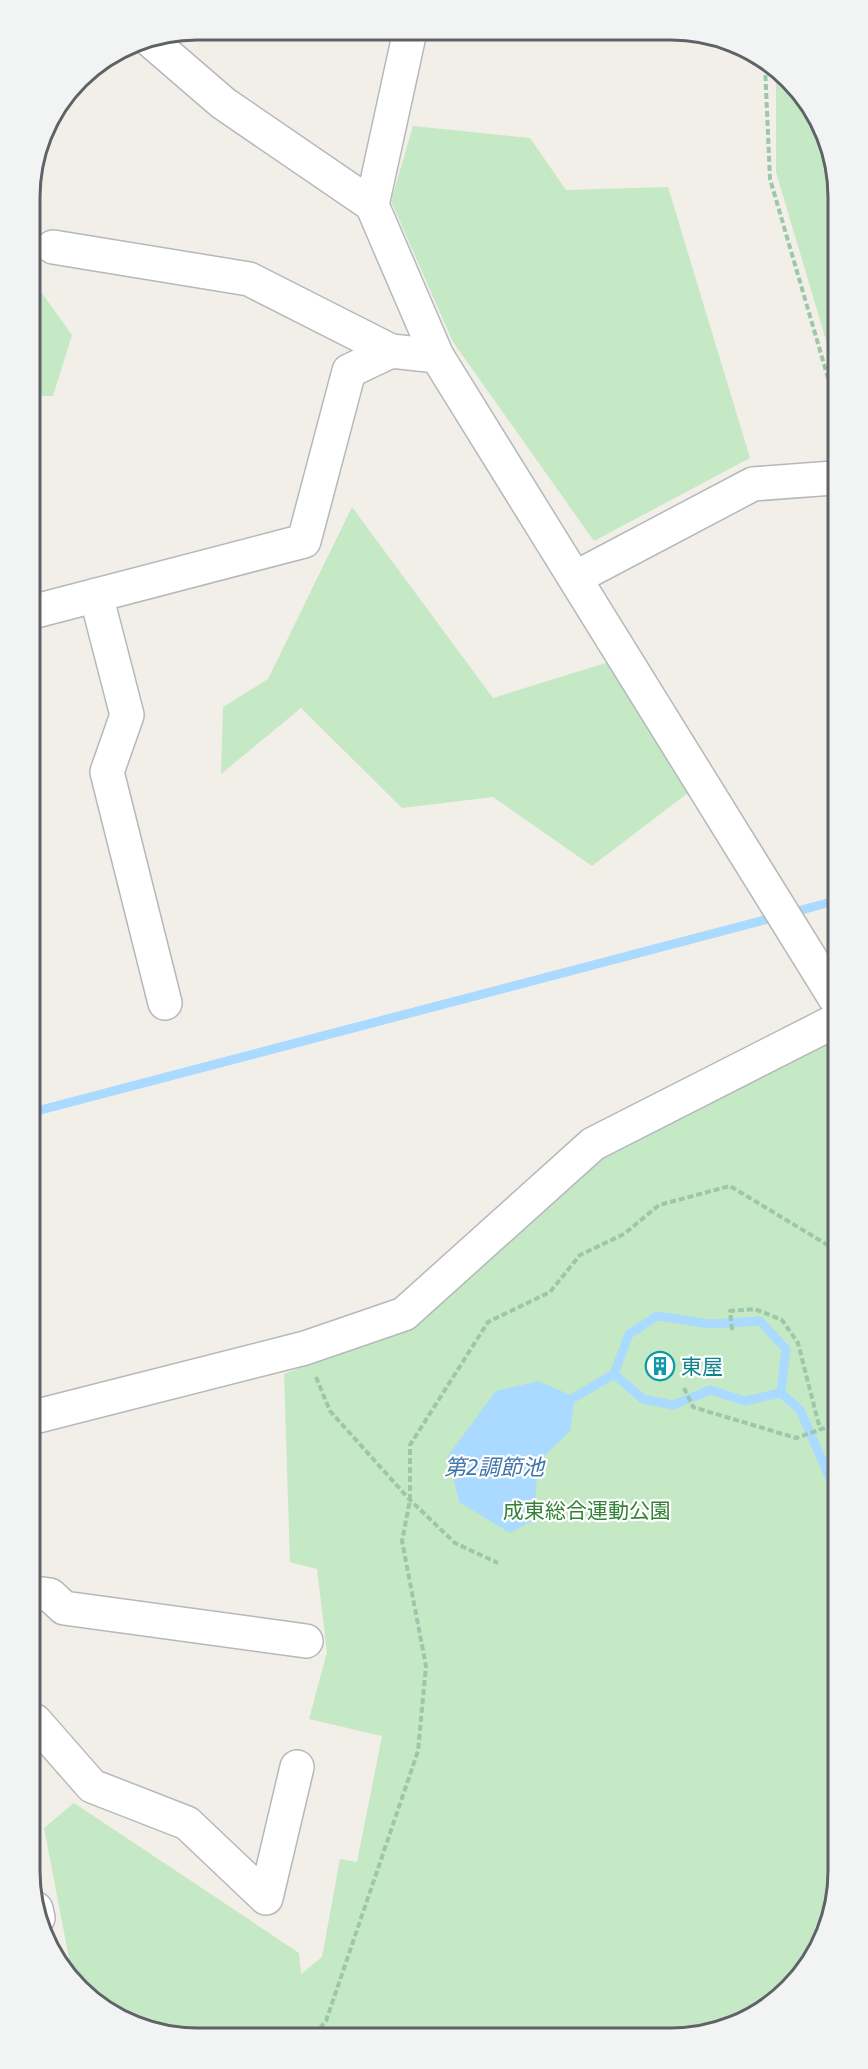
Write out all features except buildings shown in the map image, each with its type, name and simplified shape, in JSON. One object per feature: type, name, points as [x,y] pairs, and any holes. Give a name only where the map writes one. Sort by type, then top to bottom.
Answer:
[{"type":"street","points":[[372,205],[408,40]]},
{"type":"street","points":[[158,46],[223,103],[372,205],[437,356],[828,986]]},
{"type":"street","points":[[53,247],[249,279],[391,351],[437,356]]},
{"type":"street","points":[[41,610],[304,541],[349,371],[391,351]]},
{"type":"street","points":[[574,578],[753,484],[828,478]]},
{"type":"street","points":[[96,595],[127,715],[107,772],[165,1003]]},
{"type":"street","points":[[40,1415],[305,1348],[404,1314],[593,1144],[828,1025]]},
{"type":"street","points":[[40,1594],[50,1595],[64,1608],[306,1641]]},
{"type":"street","points":[[40,1727],[92,1786],[187,1823],[266,1898],[297,1767]]},
{"type":"path","points":[[765,73],[770,179],[828,377]]},
{"type":"path","points":[[320,2028],[326,2021],[418,1751],[426,1666],[402,1541],[410,1500],[410,1445],[488,1322],[550,1292],[580,1256],[624,1234],[659,1205],[730,1186],[827,1245]]},
{"type":"path","points":[[732,1330],[730,1311],[755,1309],[782,1320],[798,1343],[820,1429]]},
{"type":"path","points":[[305,1348],[330,1411],[410,1500],[455,1543],[498,1563]]},
{"type":"path","points":[[684,1388],[693,1407],[796,1438],[827,1427]]},
{"type":"green space","points":[[776,82],[795,102],[806,119],[816,138],[826,177],[828,347],[776,172]]},
{"type":"green space","points":[[413,126],[530,138],[566,190],[668,187],[750,458],[594,541],[453,342],[391,201]]},
{"type":"green space","points":[[41,292],[72,335],[53,396],[41,396]]},
{"type":"green space","points":[[352,507],[493,698],[612,661],[693,789],[592,866],[493,797],[402,808],[301,708],[221,774],[223,707],[268,679]]},
{"type":"green space","name":"成東総合運動公園","points":[[827,1042],[827,1881],[816,1931],[801,1959],[766,1996],[749,2007],[730,2017],[691,2027],[198,2028],[177,2027],[147,2020],[119,2007],[102,1996],[70,1962],[44,1828],[74,1803],[299,1953],[301,1974],[322,1957],[340,1859],[357,1862],[382,1736],[309,1719],[327,1652],[317,1569],[290,1562],[284,1374],[415,1323],[603,1159]]},
{"type":"water","name":"第2調節池","points":[[538,1381],[575,1397],[570,1431],[537,1463],[535,1519],[510,1533],[459,1502],[448,1456],[496,1391]]},
{"type":"waterway","points":[[790,913],[828,903]]},
{"type":"waterway","points":[[40,1110],[776,917]]},
{"type":"waterway","points":[[614,1374],[629,1334],[657,1316],[710,1324],[760,1321],[786,1349],[781,1393]]},
{"type":"waterway","points":[[575,1397],[614,1374],[643,1399],[673,1405],[710,1390],[745,1401],[781,1393],[800,1410],[827,1472]]},
{"type":"place","name":"東屋","points":[[660,1366]]}]
